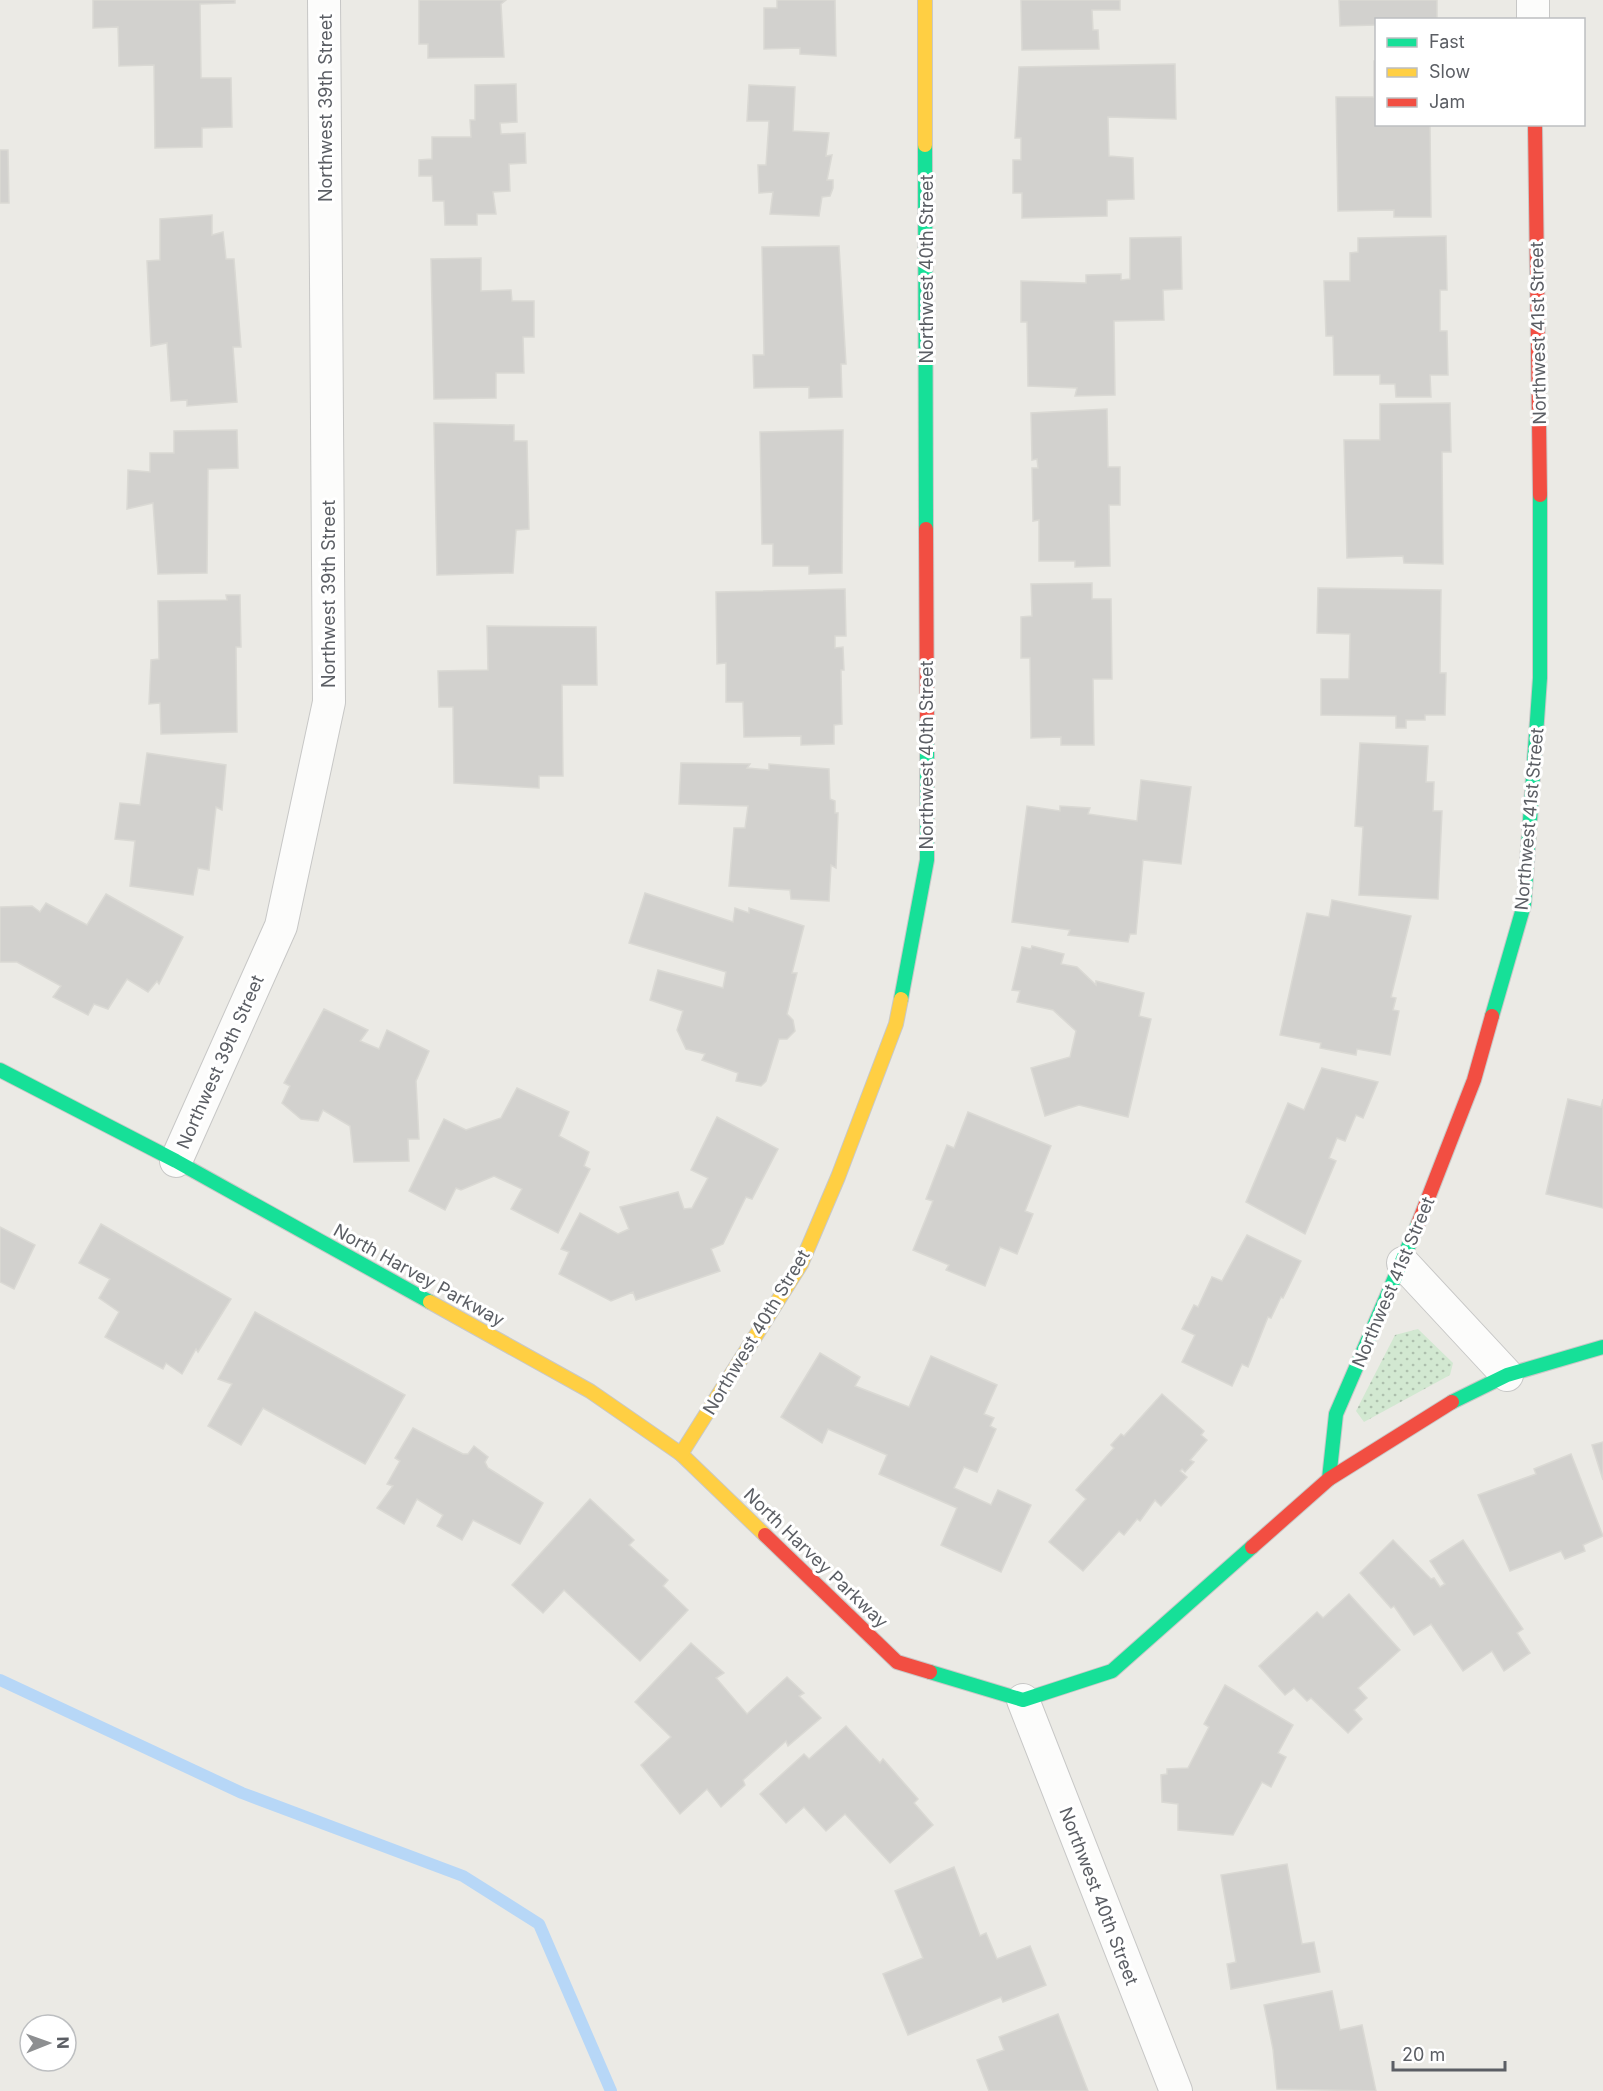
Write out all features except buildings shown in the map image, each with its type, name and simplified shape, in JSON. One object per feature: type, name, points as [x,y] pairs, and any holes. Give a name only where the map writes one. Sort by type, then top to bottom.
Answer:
[{"type":"street","name":"Northwest 39th Street","points":[[176,1161],[281,926],[329,702],[324,0]]},
{"type":"street","name":"Northwest 40th Street","points":[[681,1454],[801,1264],[838,1177],[896,1024],[927,860],[925,0]]},
{"type":"street","points":[[1533,0],[1533,18]]},
{"type":"street","name":"Northwest 41st Street","points":[[1329,1479],[1336,1414],[1403,1263],[1474,1080],[1524,905],[1540,678],[1542,602],[1535,126]]},
{"type":"street","name":"North Harvey Parkway","points":[[0,1070],[176,1161],[590,1391],[681,1454],[897,1662],[1023,1700]]},
{"type":"street","points":[[1403,1263],[1508,1375]]},
{"type":"street","points":[[1023,1700],[1112,1671],[1329,1479],[1468,1392],[1508,1375],[1603,1347]]},
{"type":"street","name":"Northwest 40th Street","points":[[1023,1700],[1176,2091]]},
{"type":"green space","points":[[1418,1329],[1453,1363],[1450,1375],[1364,1422],[1356,1411],[1395,1335]]},
{"type":"waterway","points":[[0,1680],[242,1793],[463,1876],[539,1924],[611,2091]]},
{"type":"traffic: fast","points":[[925,145],[926,529]]},
{"type":"traffic: fast","points":[[1492,1016],[1524,905],[1540,678],[1540,495]]},
{"type":"traffic: fast","points":[[901,999],[927,860],[927,730]]},
{"type":"traffic: fast","points":[[0,1070],[176,1161],[430,1302]]},
{"type":"traffic: fast","points":[[1329,1479],[1336,1414],[1418,1224]]},
{"type":"traffic: fast","points":[[1452,1402],[1507,1375],[1603,1347]]},
{"type":"traffic: fast","points":[[930,1672],[1023,1700],[1112,1671],[1252,1547]]},
{"type":"traffic: slow","points":[[925,0],[925,145]]},
{"type":"traffic: slow","points":[[681,1454],[801,1264],[838,1177],[896,1024],[901,999]]},
{"type":"traffic: slow","points":[[430,1302],[590,1391],[681,1454],[765,1535]]},
{"type":"traffic: jam","points":[[1535,126],[1540,495]]},
{"type":"traffic: jam","points":[[926,529],[927,730]]},
{"type":"traffic: jam","points":[[1418,1224],[1474,1080],[1492,1016]]},
{"type":"traffic: jam","points":[[1252,1547],[1329,1479],[1452,1402]]},
{"type":"traffic: jam","points":[[765,1535],[897,1662],[930,1672]]}]
